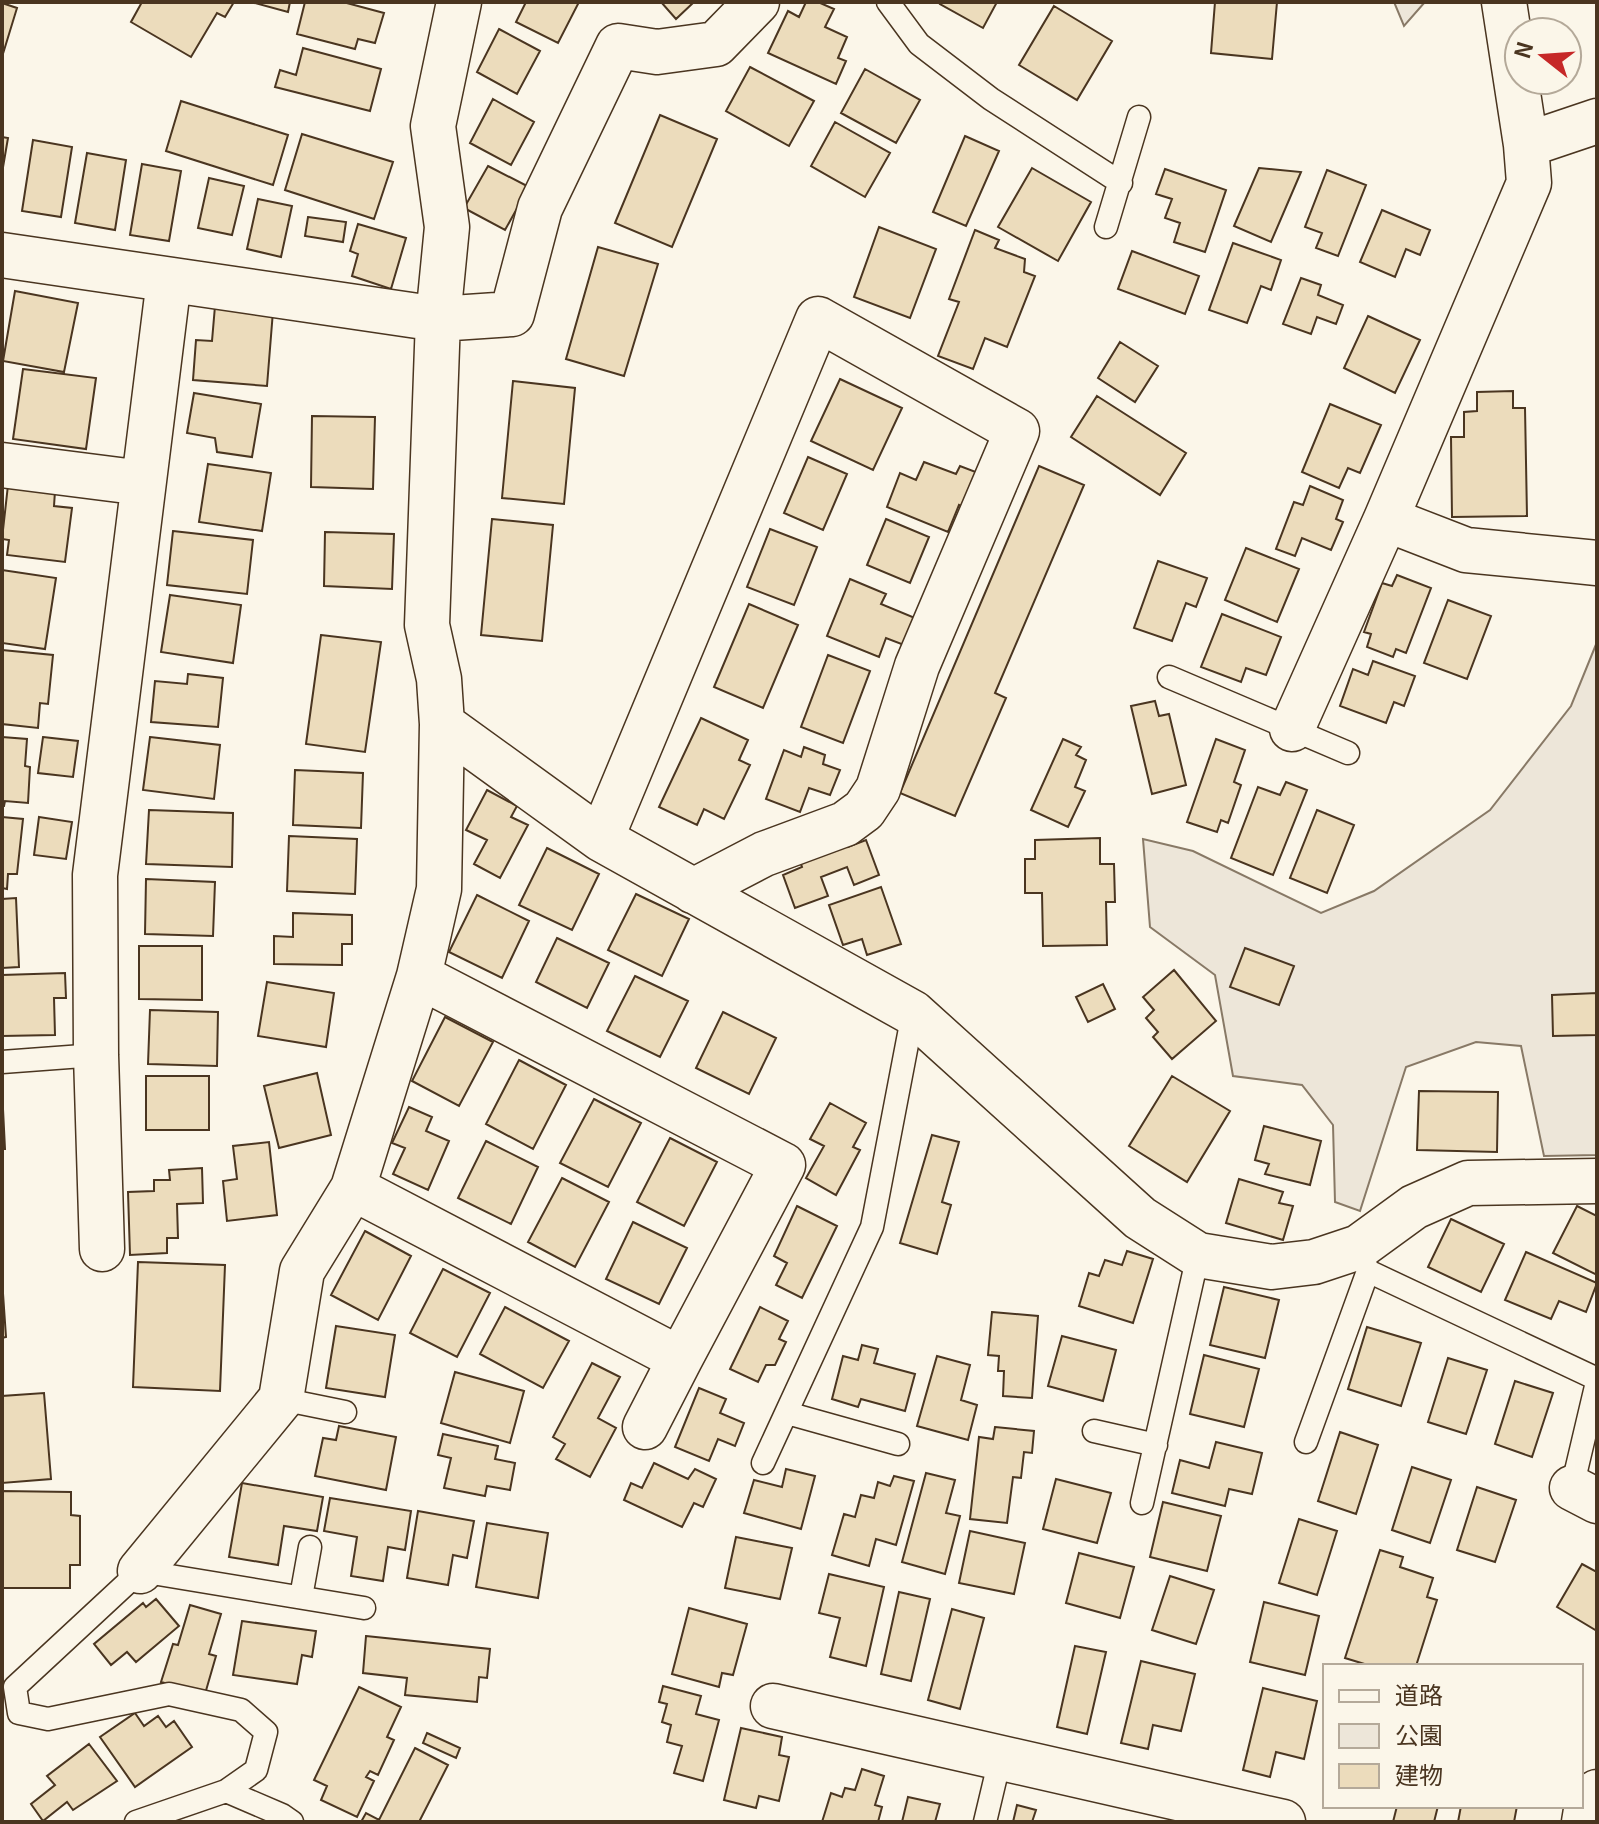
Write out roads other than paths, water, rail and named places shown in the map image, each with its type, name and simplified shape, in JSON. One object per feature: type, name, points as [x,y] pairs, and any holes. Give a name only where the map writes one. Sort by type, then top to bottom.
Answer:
[{"type":"street","points":[[140,1571],[281,1399],[302,1271],[353,1188],[419,976],[439,889],[442,724],[439,679],[427,625],[438,319],[447,227],[433,126],[459,2]]},
{"type":"street","points":[[2,255],[438,319],[512,314],[540,208],[618,46],[657,52],[716,44],[757,2]]},
{"type":"street","points":[[1292,729],[1386,519],[1529,183],[1504,2]]},
{"type":"street","points":[[1526,145],[1597,121]]},
{"type":"street","points":[[102,1249],[95,875],[169,280]]},
{"type":"street","points":[[601,839],[818,319],[1017,431],[917,666],[878,789],[864,810],[845,824],[764,854],[693,891]]},
{"type":"street","points":[[2,465],[143,483]]},
{"type":"street","points":[[1386,519],[1466,550],[1597,563]]},
{"type":"street","points":[[442,724],[601,839],[913,1013],[1140,1218],[1198,1255],[1272,1267],[1364,1259],[1414,1207],[1468,1183],[1597,1181]]},
{"type":"street","points":[[419,976],[783,1165],[645,1427]]},
{"type":"street","points":[[353,1188],[680,1359]]},
{"type":"street","points":[[773,1706],[1283,1822]]},
{"type":"street","points":[[1584,1822],[1586,1810],[1597,1792]]},
{"type":"lane","points":[[888,2],[919,44],[991,99],[1121,183]]},
{"type":"lane","points":[[1106,227],[1139,117]]},
{"type":"lane","points":[[1169,677],[1348,753]]},
{"type":"lane","points":[[763,1463],[872,1227],[913,1013]]},
{"type":"lane","points":[[2,1062],[96,1055]]},
{"type":"lane","points":[[1142,1503],[1198,1255]]},
{"type":"lane","points":[[1306,1442],[1364,1259],[1597,1381],[1585,1494]]},
{"type":"lane","points":[[281,1399],[345,1412]]},
{"type":"lane","points":[[787,1413],[898,1444]]},
{"type":"lane","points":[[1094,1431],[1156,1445]]},
{"type":"lane","points":[[301,1597],[310,1547]]},
{"type":"lane","points":[[136,1822],[226,1791],[256,1770],[266,1732],[241,1710],[169,1694],[48,1719],[19,1713],[15,1687],[140,1571],[364,1608]]},
{"type":"lane","points":[[985,1822],[1000,1759]]},
{"type":"lane","points":[[226,1791],[292,1822]]}]
